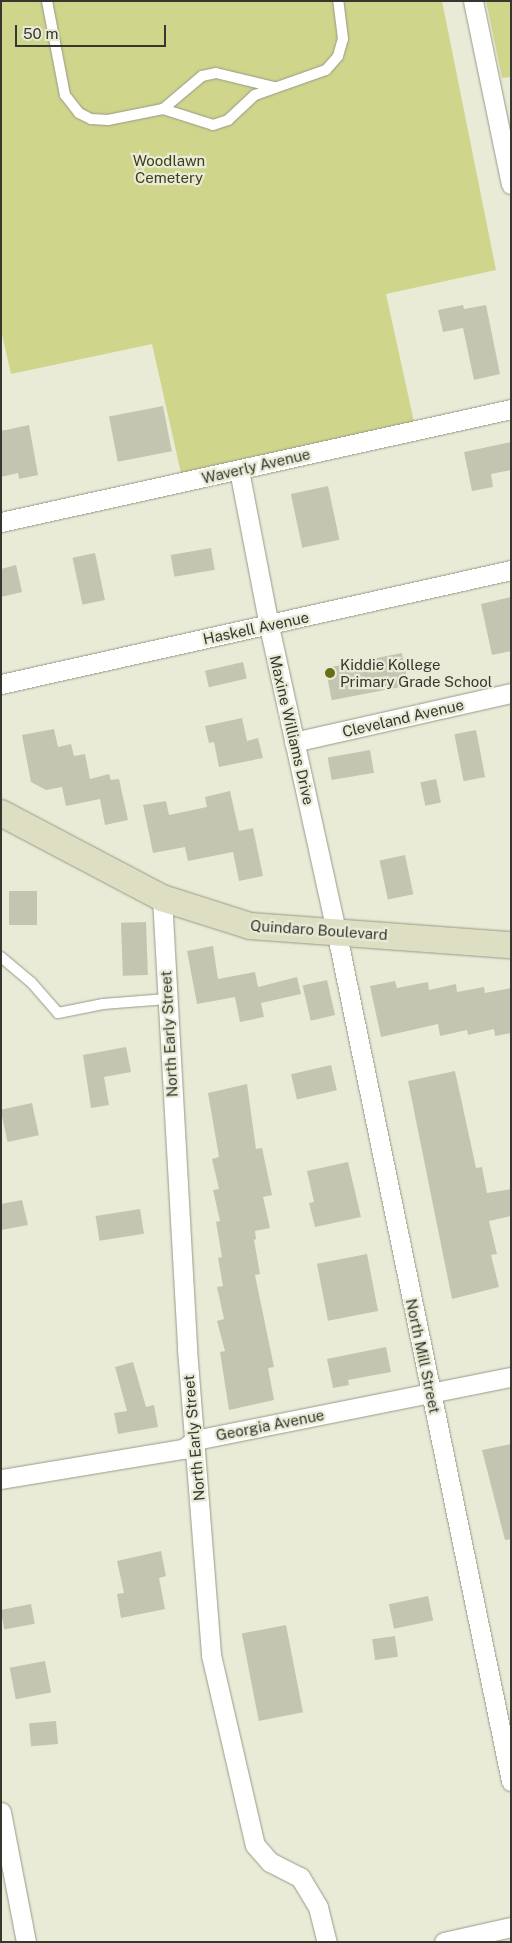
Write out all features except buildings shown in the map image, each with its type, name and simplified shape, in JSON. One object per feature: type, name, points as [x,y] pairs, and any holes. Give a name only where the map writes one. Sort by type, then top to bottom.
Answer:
[{"type":"main road","name":"Quindaro Boulevard","points":[[1,813],[162,898],[250,926],[336,930],[511,945]]},
{"type":"street","points":[[473,1],[511,184]]},
{"type":"street","name":"Waverly Avenue","points":[[1,522],[511,409]]},
{"type":"street","name":"Maxine Williams Drive","points":[[239,470],[269,626],[336,930]]},
{"type":"street","name":"Haskell Avenue","points":[[1,684],[269,626],[511,570]]},
{"type":"street","name":"Cleveland Avenue","points":[[294,742],[511,693]]},
{"type":"street","name":"North Early Street","points":[[162,898],[195,1440],[211,1655],[255,1845],[270,1862],[300,1877],[318,1907],[327,1942]]},
{"type":"street","name":"North Mill Street","points":[[336,930],[511,1781]]},
{"type":"street","name":"Georgia Avenue","points":[[1,1479],[184,1449],[195,1440],[511,1377]]},
{"type":"street","points":[[1,1812],[26,1942]]},
{"type":"street","points":[[444,1942],[511,1927]]},
{"type":"lane","points":[[46,1],[65,95],[70,105],[91,119],[108,120],[163,109],[202,76],[216,73],[274,87]]},
{"type":"lane","points":[[163,109],[213,125],[228,120],[255,95],[274,87],[314,76],[326,70],[338,56],[343,39],[338,1]]},
{"type":"lane","points":[[1,957],[31,982],[58,1013],[103,1004],[167,1000]]},
{"type":"green space","name":"Woodlawn Cemetery","points":[[1,1],[442,1],[496,270],[386,294],[414,422],[181,473],[152,344],[11,374],[1,330]]},
{"type":"green space","points":[[486,1],[511,1],[511,77],[502,78]]},
{"type":"place","name":"Kiddie Kollege Primary Grade School","points":[[330,673]]}]
